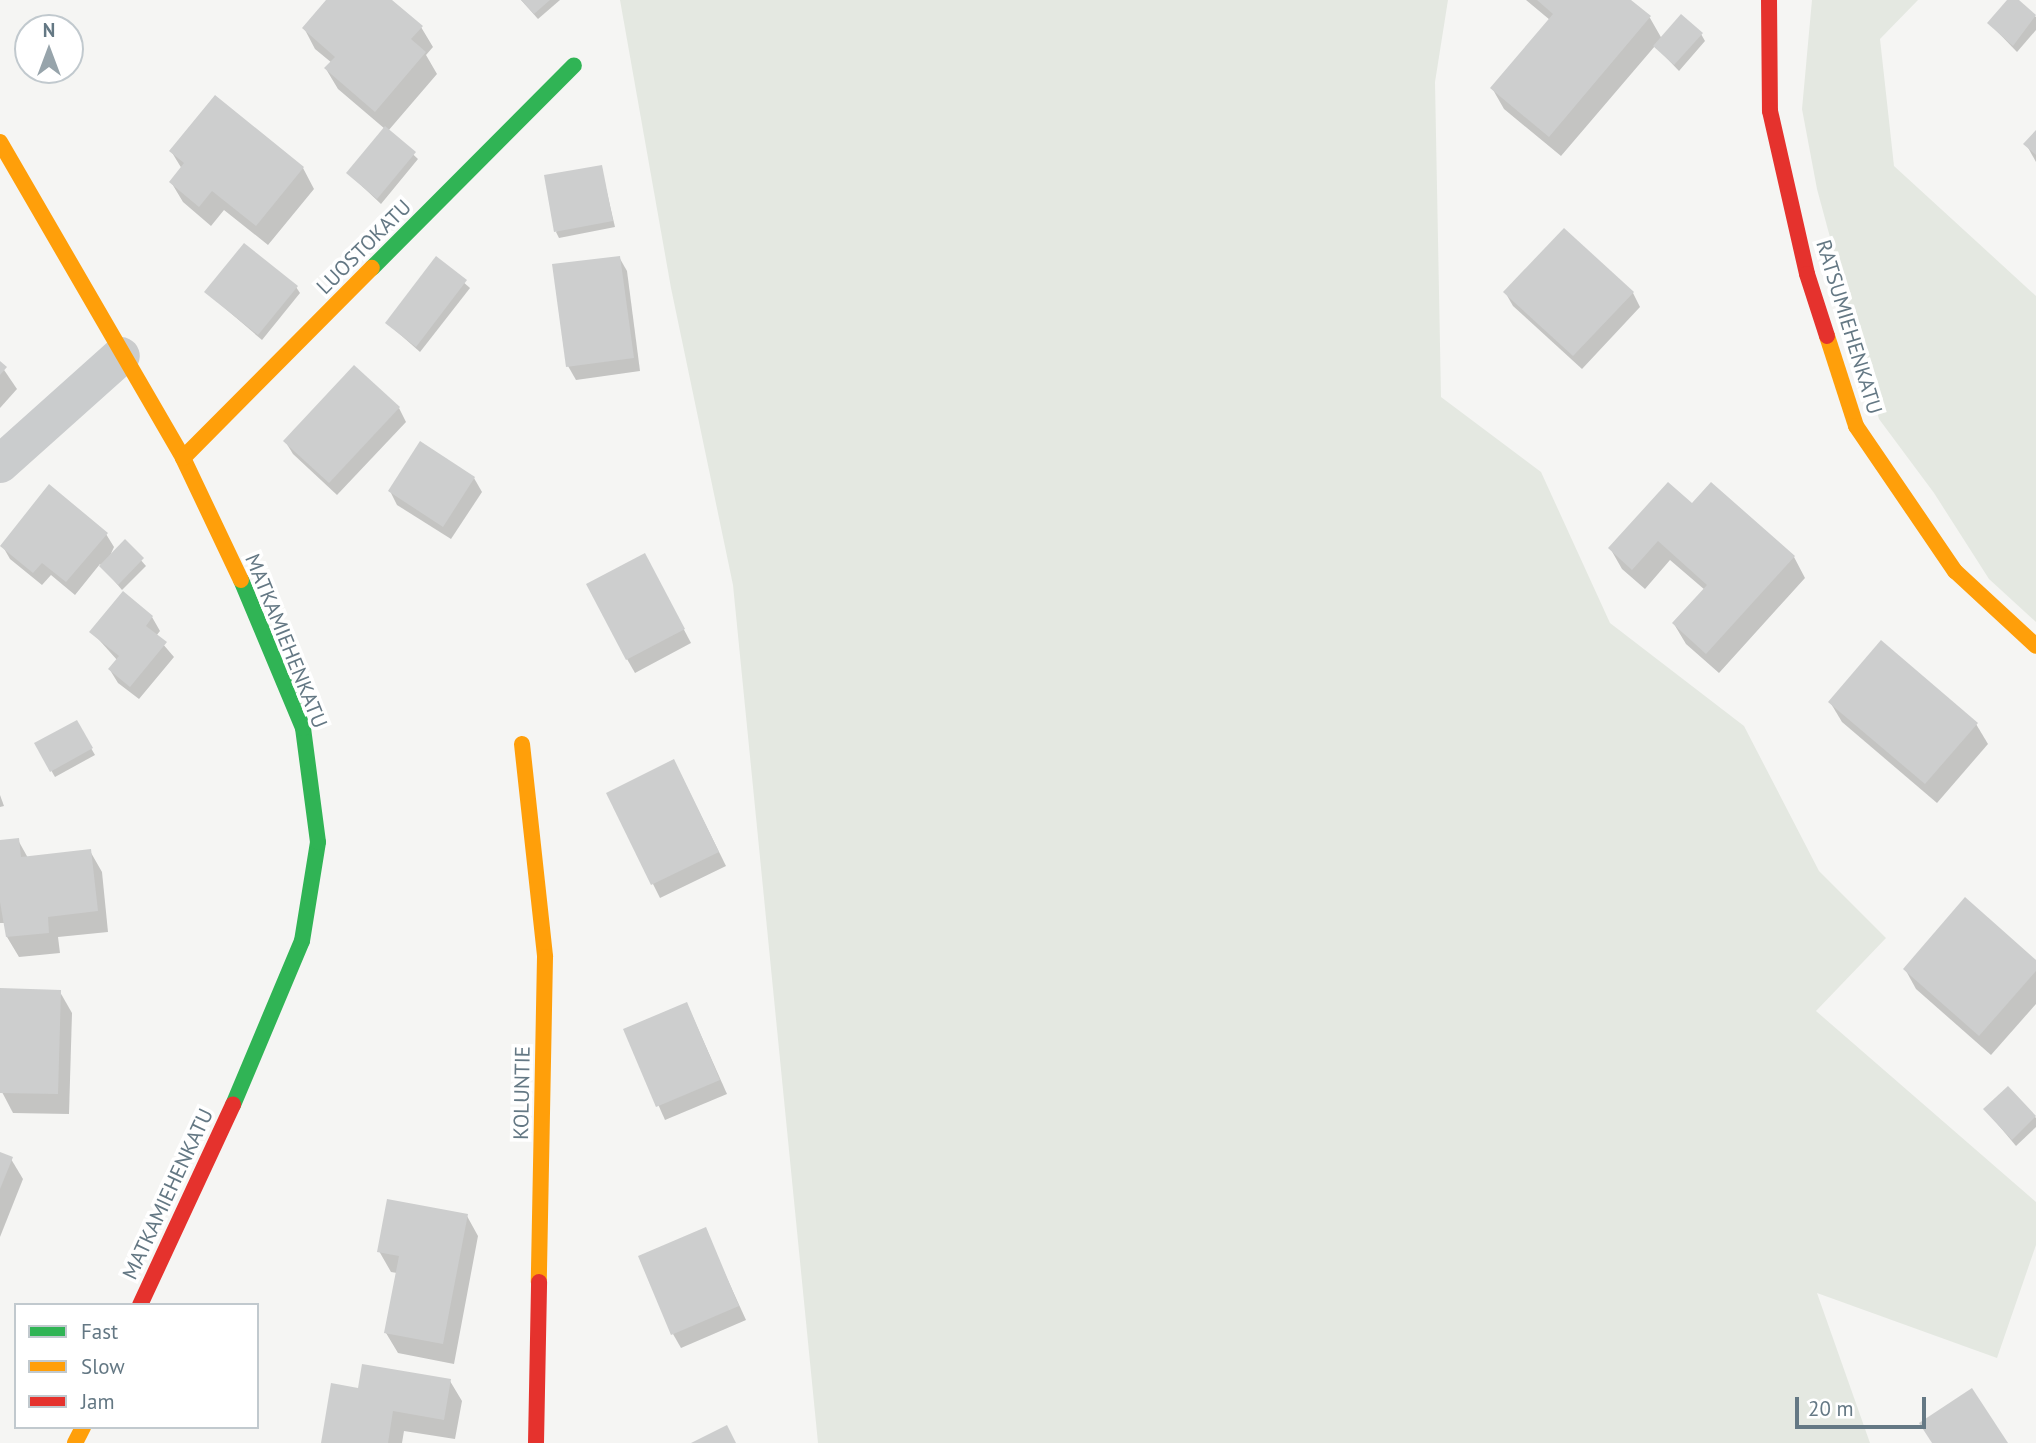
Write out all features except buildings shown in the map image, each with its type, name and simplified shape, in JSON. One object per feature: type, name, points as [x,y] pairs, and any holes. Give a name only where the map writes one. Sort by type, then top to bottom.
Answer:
[{"type":"street","name":"RATSUMIEHENKATU","points":[[1769,0],[1770,111],[1807,274],[1856,426],[1955,572],[2036,646]]},
{"type":"street","name":"LUOSTOKATU","points":[[183,458],[574,65]]},
{"type":"street","name":"MATKAMIEHENKATU","points":[[0,142],[121,356],[183,458],[255,609],[303,728],[318,842],[302,942],[237,1096],[141,1303]]},
{"type":"street","points":[[0,464],[121,356]]},
{"type":"street","name":"KOLUNTIE","points":[[522,744],[545,957],[536,1443]]},
{"type":"shaded area","points":[[620,0],[1448,0],[1435,82],[1441,397],[1541,472],[1610,623],[1744,726],[1819,871],[1886,938],[1816,1011],[2036,1202],[2036,1245],[1997,1358],[1817,1293],[1870,1443],[818,1443],[733,585],[671,288]]},
{"type":"shaded area","points":[[1812,0],[1918,0],[1880,39],[1894,166],[2036,296],[2036,622],[1989,579],[1934,493],[1879,419],[1817,189],[1802,109]]},
{"type":"traffic: fast","points":[[372,268],[574,65]]},
{"type":"traffic: fast","points":[[233,1105],[302,941],[318,842],[303,728],[241,580]]},
{"type":"traffic: slow","points":[[0,142],[183,458],[241,580]]},
{"type":"traffic: slow","points":[[183,458],[372,268]]},
{"type":"traffic: slow","points":[[1827,336],[1856,426],[1955,571],[2036,646]]},
{"type":"traffic: slow","points":[[522,744],[545,957],[539,1282]]},
{"type":"traffic: slow","points":[[75,1443],[82,1429]]},
{"type":"traffic: jam","points":[[1769,0],[1770,111],[1807,274],[1827,336]]},
{"type":"traffic: jam","points":[[141,1303],[233,1105]]},
{"type":"traffic: jam","points":[[536,1443],[539,1282]]}]
